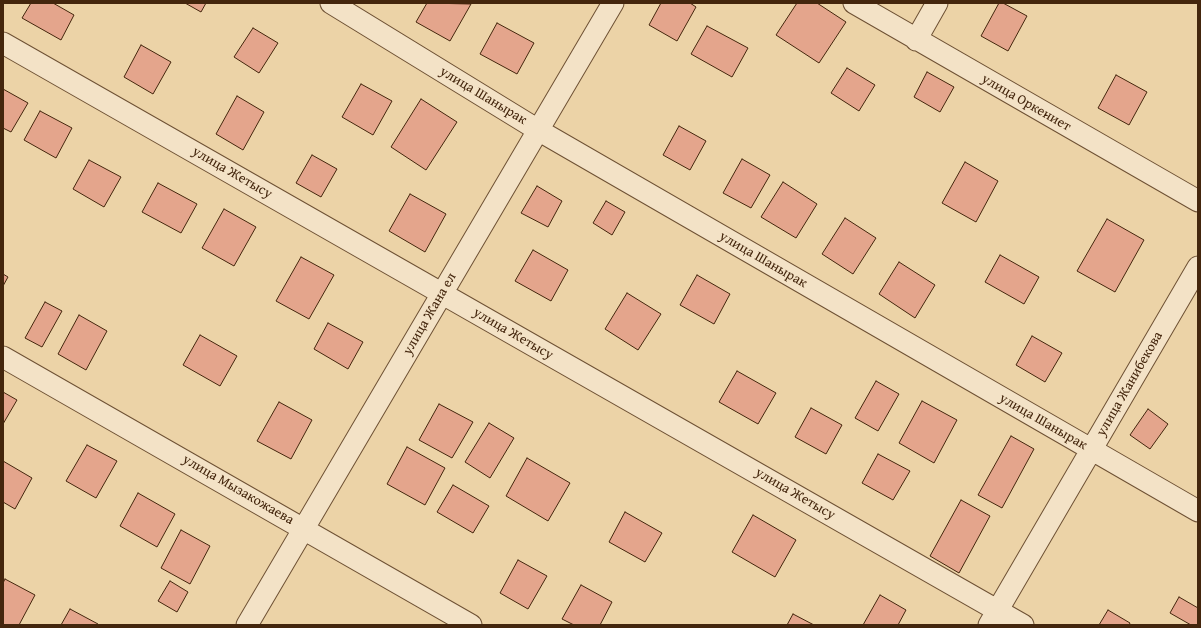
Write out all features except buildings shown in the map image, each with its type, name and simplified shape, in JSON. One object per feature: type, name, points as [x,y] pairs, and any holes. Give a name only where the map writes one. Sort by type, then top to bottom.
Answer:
[{"type":"street","name":"улица Шанырак","points":[[331,3],[538,130],[1198,511]]},
{"type":"street","name":"улица Жана ел","points":[[247,625],[613,3]]},
{"type":"street","name":"улица Оркениет","points":[[854,3],[1198,201]]},
{"type":"street","points":[[916,40],[937,3]]},
{"type":"street","name":"улица Жетысу","points":[[3,43],[442,294],[993,617],[1023,625]]},
{"type":"street","name":"улица Жанибекова","points":[[993,617],[1198,267]]},
{"type":"street","name":"улица Мызакожаева","points":[[3,357],[472,625]]}]
